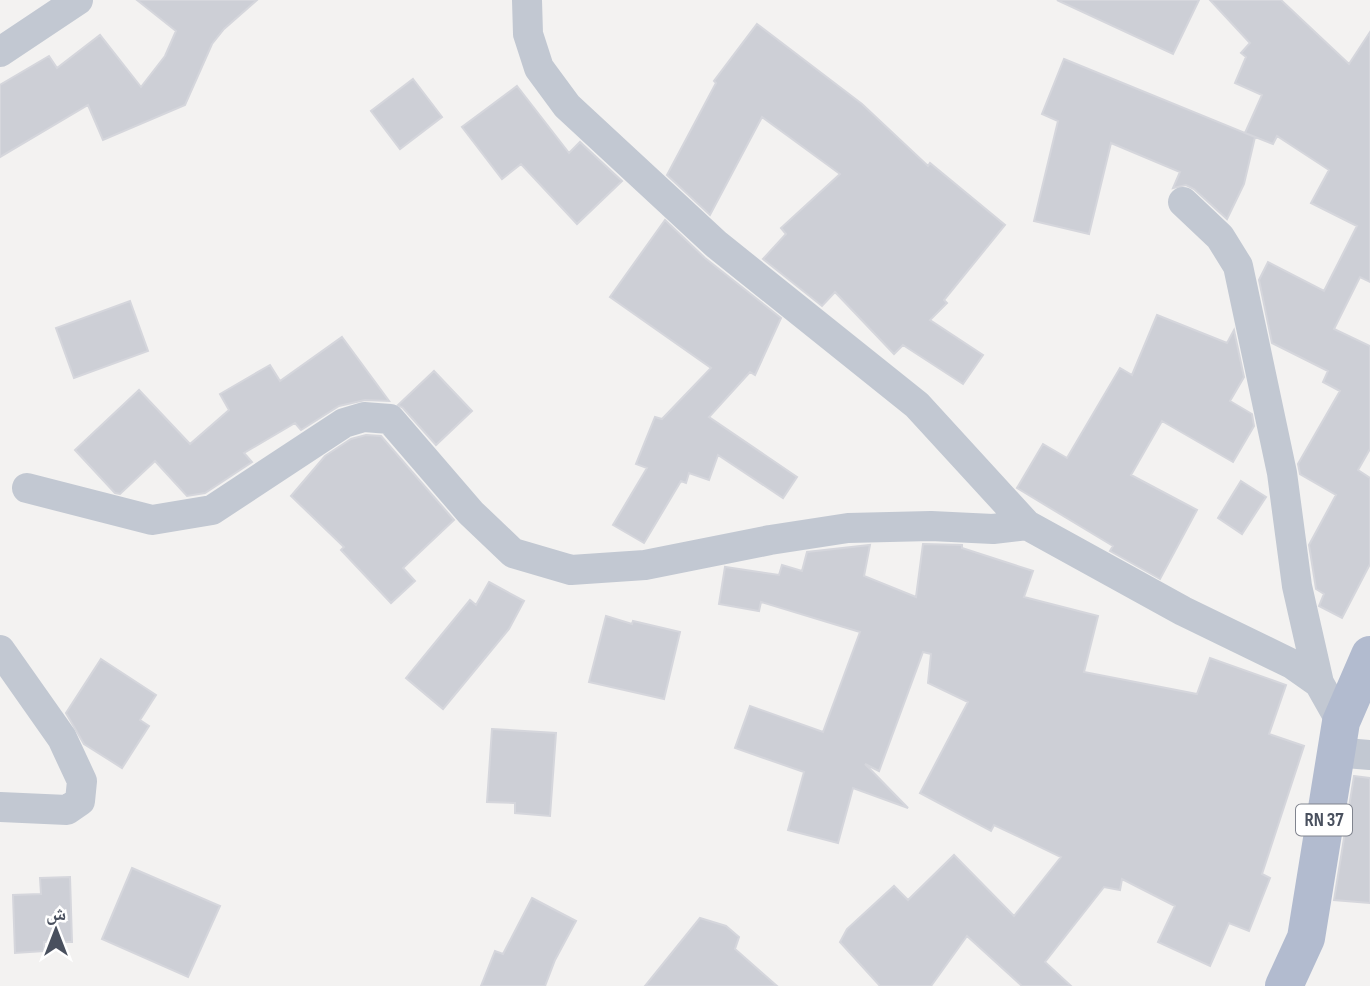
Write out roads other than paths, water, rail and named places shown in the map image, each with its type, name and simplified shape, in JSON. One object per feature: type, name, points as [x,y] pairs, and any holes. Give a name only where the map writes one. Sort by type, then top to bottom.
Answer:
[{"type":"main road","name":"RN 37","points":[[1284,986],[1306,938],[1370,654]]},
{"type":"street","points":[[0,52],[78,0]]},
{"type":"street","points":[[527,0],[528,34],[539,68],[567,106],[716,244],[916,405],[1027,525],[1183,611],[1292,664],[1319,683]]},
{"type":"street","points":[[1183,202],[1220,237],[1238,266],[1282,473],[1297,586],[1319,683],[1348,743]]},
{"type":"street","points":[[27,488],[152,520],[212,510],[344,423],[363,416],[390,419],[471,513],[513,553],[571,570],[645,565],[770,540],[848,528],[931,526],[993,529],[1027,525]]},
{"type":"street","points":[[0,650],[62,738],[82,781],[80,801],[67,810],[0,807]]}]
